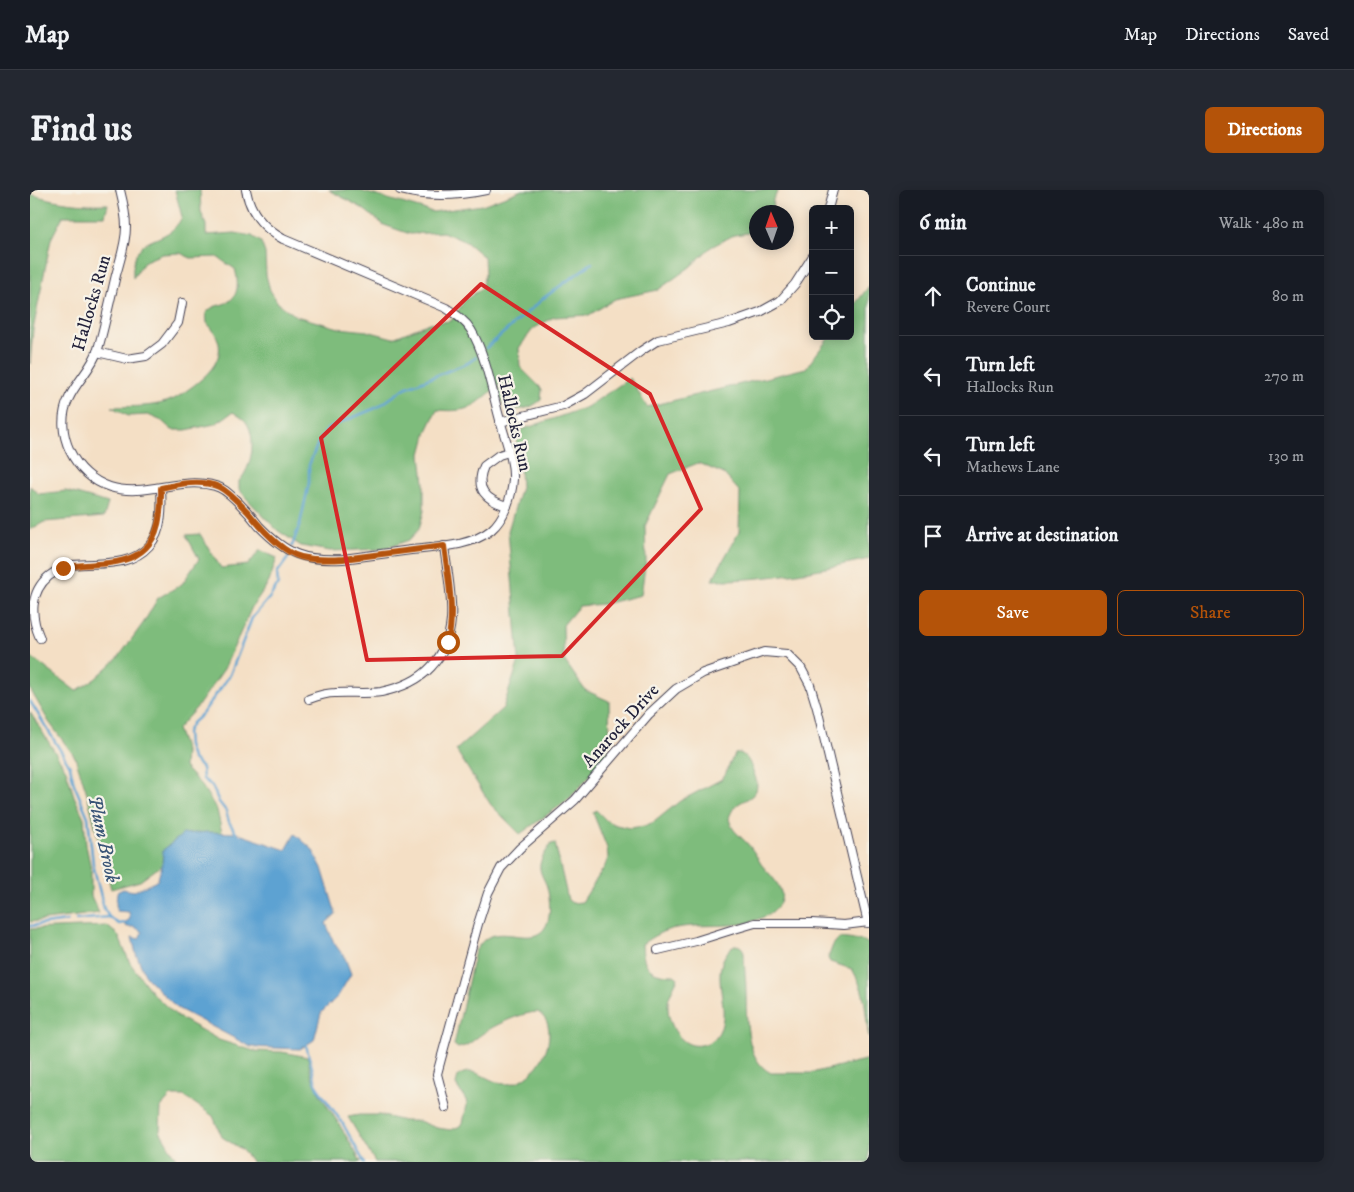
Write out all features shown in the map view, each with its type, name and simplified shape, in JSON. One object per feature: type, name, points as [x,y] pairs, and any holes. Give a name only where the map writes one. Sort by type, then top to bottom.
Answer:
[{"type":"street","name":"Hallocks Run","points":[[120,190],[125,211],[125,237],[97,352],[68,398],[66,406],[65,439],[76,462],[86,473],[102,484],[125,490],[161,488],[180,484],[202,484],[218,487],[243,508],[261,528],[285,548],[300,557],[328,560],[343,559],[444,546],[473,540],[485,534],[498,522],[507,506],[513,477],[480,348],[470,330],[460,318],[446,308],[283,239],[267,228],[256,215],[248,200],[246,190]]},
{"type":"street","points":[[400,190],[429,195],[461,194],[486,190]]},
{"type":"street","points":[[829,205],[833,190]]},
{"type":"street","points":[[500,422],[563,406],[585,394],[658,340],[729,323],[760,312],[780,301],[795,284],[809,262]]},
{"type":"street","points":[[97,352],[127,359],[146,356],[162,344],[178,323],[182,303]]},
{"type":"street","points":[[507,506],[488,498],[484,494],[480,481],[482,471],[488,462],[508,452]]},
{"type":"street","points":[[40,638],[33,622],[32,612],[33,595],[43,580],[63,568],[131,559],[144,550],[153,540],[158,528],[161,516],[161,488]]},
{"type":"street","points":[[309,699],[328,694],[371,693],[398,688],[425,674],[435,663],[448,642],[451,616],[444,546]]},
{"type":"street","name":"Anarock Drive","points":[[446,1108],[437,1074],[478,924],[488,893],[501,868],[520,848],[575,800],[649,714],[676,689],[702,673],[764,652],[787,654],[801,668],[810,685],[817,708],[868,923]]},
{"type":"street","points":[[658,950],[696,941],[755,923],[844,925],[868,923]]},
{"type":"highlighted area","points":[[481,284],[650,394],[701,509],[562,656],[367,660],[321,438]]},
{"type":"green space","points":[[175,190],[200,190],[201,212],[206,225],[206,235],[235,233],[252,236],[261,242],[265,253],[266,275],[270,290],[278,303],[296,316],[339,328],[367,331],[393,338],[430,323],[451,321],[465,300],[481,289],[485,274],[484,257],[466,242],[443,232],[410,234],[384,225],[362,208],[329,190],[357,190],[433,212],[482,205],[522,190],[779,190],[773,199],[773,205],[749,205],[749,233],[734,235],[711,247],[690,267],[658,290],[615,299],[589,315],[554,317],[533,329],[519,348],[520,367],[542,389],[541,400],[533,406],[524,409],[505,407],[500,397],[499,385],[471,407],[448,411],[437,410],[427,431],[421,454],[424,511],[419,529],[409,540],[384,549],[330,551],[301,546],[277,530],[239,489],[239,481],[250,461],[252,444],[246,422],[233,412],[215,424],[186,430],[172,430],[162,421],[148,415],[128,416],[112,407],[151,405],[174,399],[209,372],[218,357],[218,341],[207,323],[206,313],[214,307],[228,302],[235,295],[237,282],[235,269],[217,257],[191,258],[180,253],[162,254],[145,261],[133,278],[137,252],[151,241],[168,233],[182,217]]},
{"type":"green space","points":[[30,194],[69,202],[108,204],[105,216],[63,216],[51,239],[33,330],[30,364]]},
{"type":"green space","points":[[869,286],[869,559],[771,577],[712,580],[739,532],[740,492],[724,474],[698,463],[670,474],[645,526],[646,560],[641,595],[604,604],[579,606],[563,625],[564,660],[585,690],[609,701],[610,741],[605,759],[568,800],[520,834],[491,805],[456,750],[503,708],[519,661],[508,531],[521,487],[515,432],[587,407],[630,378],[647,407],[806,368],[827,340],[854,340],[854,306]]},
{"type":"green space","points":[[30,486],[39,494],[66,491],[108,503],[104,517],[44,522],[30,530]]},
{"type":"green space","points":[[200,534],[221,568],[248,565],[260,550],[277,558],[269,582],[252,607],[224,669],[198,706],[177,729],[185,751],[184,767],[202,786],[217,810],[222,833],[166,862],[140,881],[111,889],[86,790],[75,757],[49,722],[30,689],[30,656],[76,691],[95,679],[118,658],[144,622],[158,598],[182,584],[199,559],[186,535]]},
{"type":"green space","points":[[30,712],[66,770],[74,796],[84,818],[86,845],[91,869],[91,896],[99,913],[30,922]]},
{"type":"green space","points":[[740,753],[750,763],[757,788],[750,797],[735,806],[729,821],[733,829],[754,852],[761,864],[778,884],[781,892],[779,905],[761,918],[747,923],[684,927],[662,932],[642,944],[644,959],[649,968],[654,972],[674,975],[678,978],[668,1003],[669,1014],[673,1028],[687,1043],[701,1045],[708,1043],[715,1038],[721,1027],[723,1004],[720,979],[721,967],[725,956],[736,945],[742,948],[744,953],[747,1025],[751,1048],[762,1067],[771,1073],[811,1073],[869,1059],[869,1162],[375,1162],[348,1117],[379,1115],[404,1121],[419,1121],[437,1128],[451,1130],[463,1123],[467,1105],[466,1100],[456,1085],[458,1076],[470,1072],[499,1083],[514,1083],[522,1080],[536,1068],[546,1051],[548,1024],[538,1012],[525,1014],[501,1023],[487,1030],[465,1046],[458,1048],[454,1045],[475,951],[481,943],[485,939],[500,934],[532,936],[539,934],[547,925],[550,909],[549,897],[540,871],[540,865],[551,844],[555,843],[568,900],[572,903],[582,902],[608,858],[607,848],[593,813],[596,810],[607,821],[616,825],[630,828],[644,826],[654,822],[680,801],[722,779],[735,754]]},
{"type":"green space","points":[[107,926],[118,935],[130,963],[153,994],[178,1017],[219,1040],[254,1051],[282,1052],[308,1057],[312,1076],[318,1091],[361,1162],[252,1162],[241,1149],[222,1137],[213,1116],[184,1096],[171,1096],[161,1107],[160,1131],[178,1162],[30,1162],[30,929]]},
{"type":"green space","points":[[839,938],[864,941],[869,944],[869,1038],[865,1002],[857,978],[852,969],[830,962],[828,958],[833,945]]},
{"type":"water","points":[[207,832],[236,833],[286,850],[295,834],[312,849],[322,868],[336,914],[326,923],[334,943],[345,958],[351,974],[338,996],[321,1013],[314,1040],[300,1049],[251,1047],[177,1008],[146,977],[136,954],[132,937],[139,939],[142,932],[135,927],[127,927],[124,923],[130,919],[129,912],[117,911],[117,892],[123,889],[134,891],[157,881],[162,866],[163,850],[183,834]]},
{"type":"waterway","points":[[486,348],[545,297],[592,263]]},
{"type":"waterway","points":[[292,546],[300,524],[309,483],[309,465],[318,443],[328,428],[378,407],[405,388],[468,363],[476,357]]},
{"type":"waterway","points":[[236,833],[212,786],[203,779],[202,768],[192,758],[188,746],[187,732],[230,675],[252,618],[270,597],[278,584],[277,573],[288,558]]},
{"type":"waterway","name":"Plum Brook","points":[[30,701],[70,766],[74,784],[88,817],[93,864],[104,909],[109,917],[119,924],[124,923]]},
{"type":"waterway","points":[[76,920],[109,917]]},
{"type":"waterway","points":[[30,926],[67,921]]},
{"type":"waterway","name":"Plum Brook","points":[[306,1045],[317,1087],[343,1124],[364,1162]]},
{"type":"route","points":[[63,568],[131,559],[149,546],[153,540],[161,516],[161,488],[180,484],[210,484],[225,491],[279,544],[292,554],[300,557],[328,560],[343,559],[444,546],[451,603],[448,642]]}]
